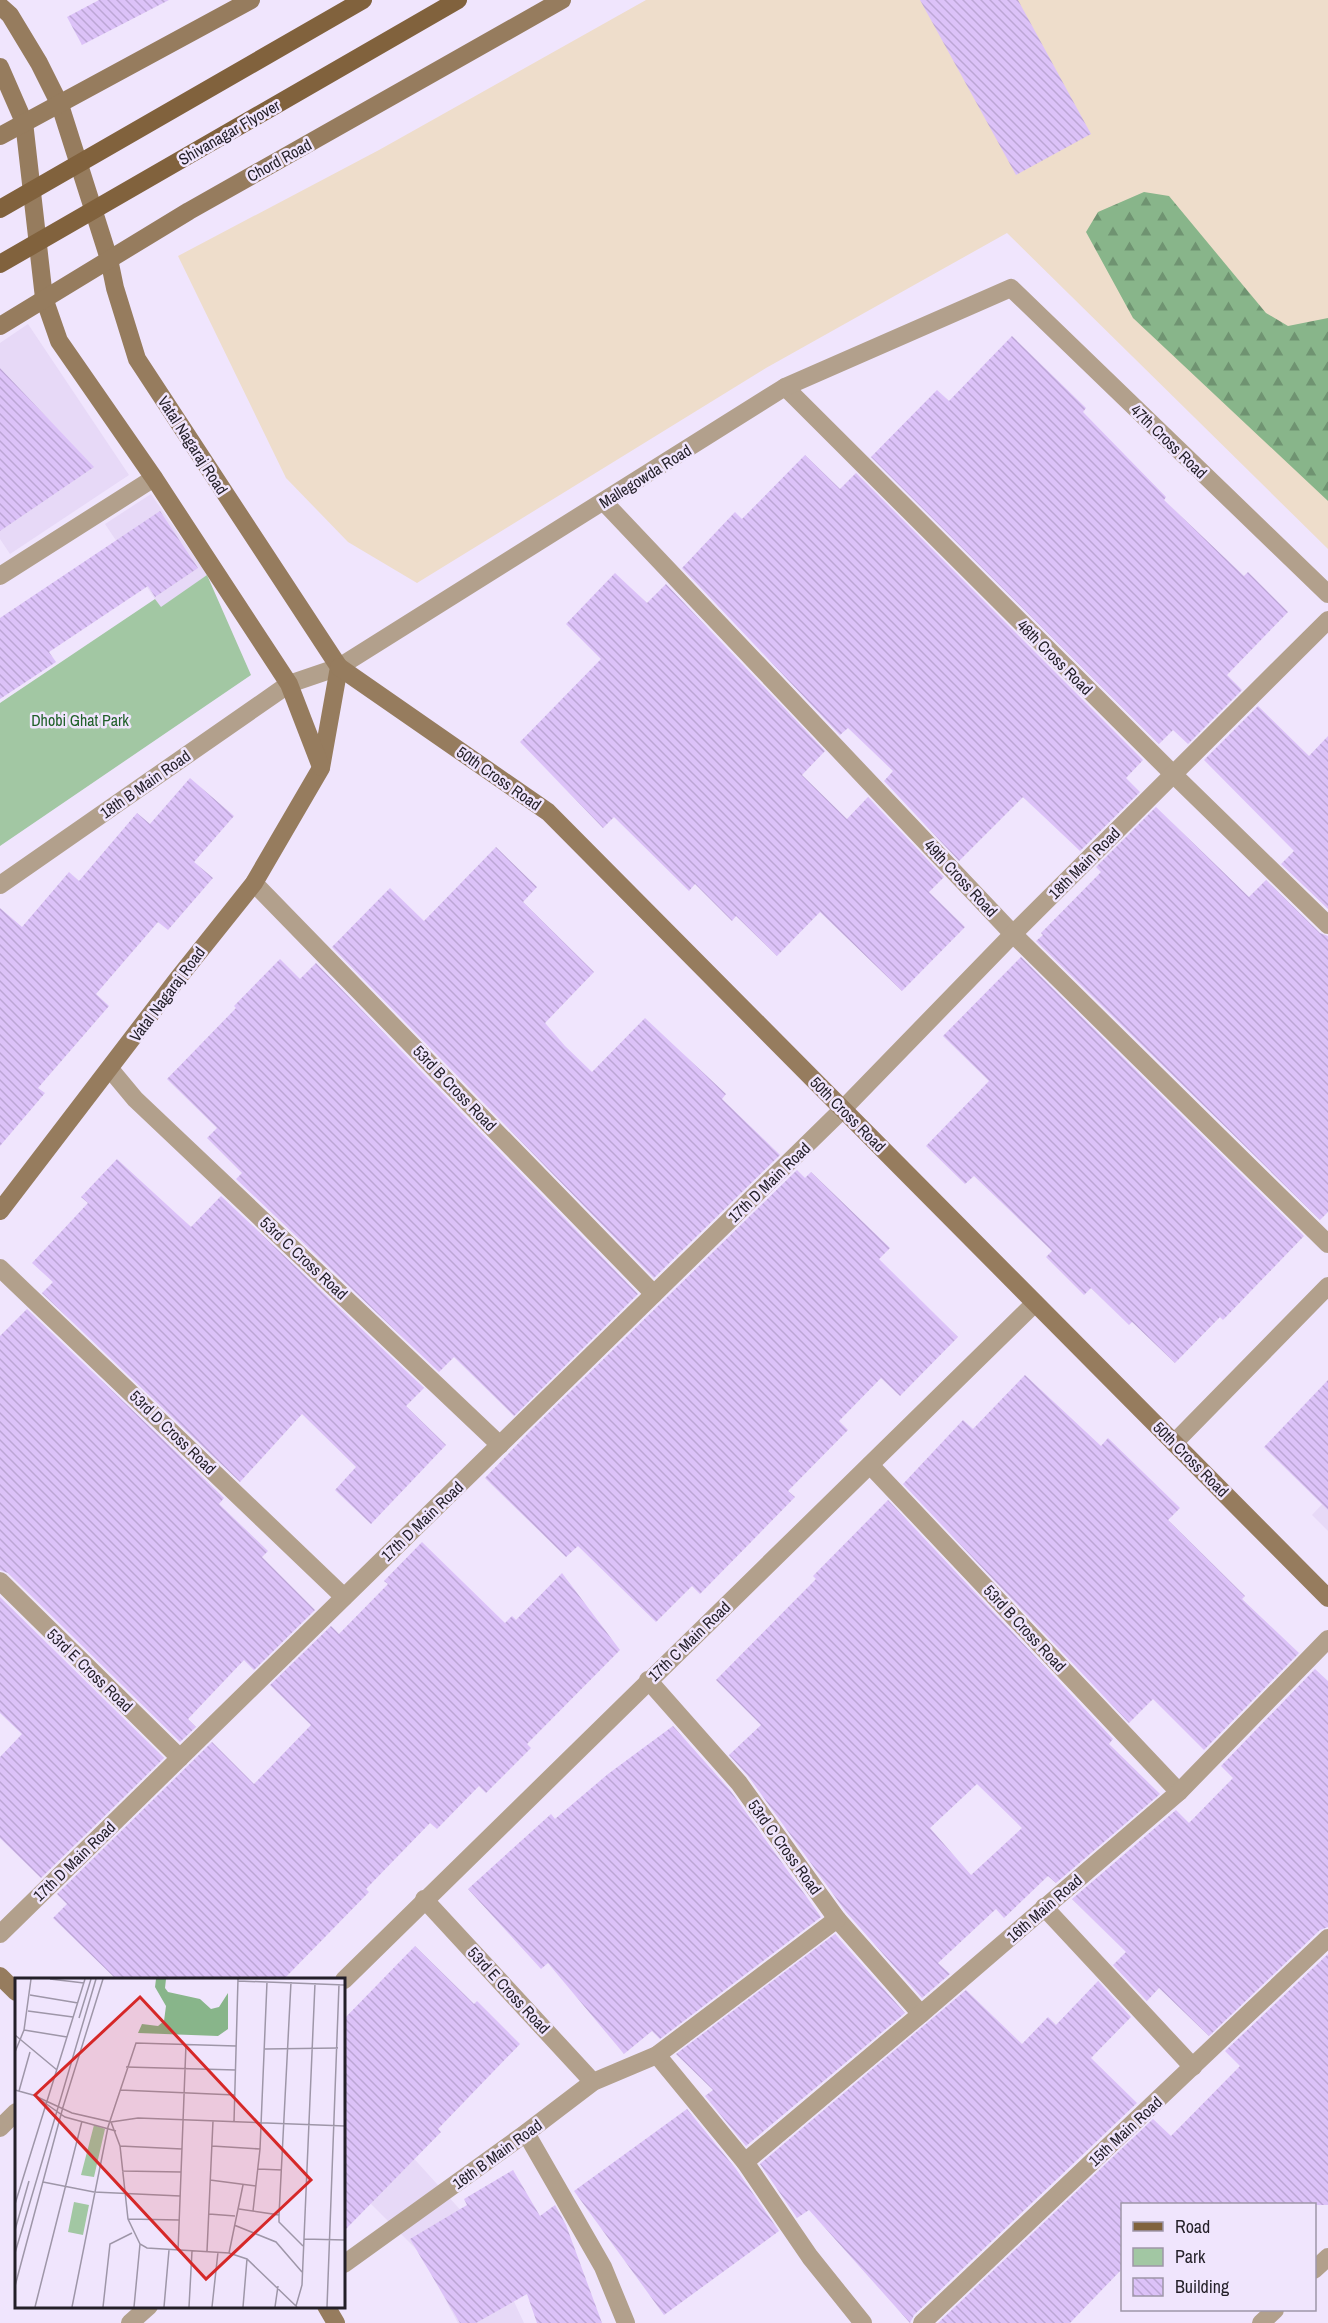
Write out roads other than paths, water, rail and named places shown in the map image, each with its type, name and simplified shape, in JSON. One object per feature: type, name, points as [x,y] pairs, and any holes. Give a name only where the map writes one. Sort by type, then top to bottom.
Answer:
[{"type":"main road","points":[[0,209],[363,0]]},
{"type":"main road","name":"Shivanagar Flyover","points":[[0,264],[458,0]]},
{"type":"street","points":[[0,136],[251,0]]},
{"type":"street","name":"Chord Road","points":[[0,326],[189,211],[562,0]]},
{"type":"street","name":"Vatal Nagaraj Road","points":[[0,6],[10,15],[39,63],[60,105],[109,259],[137,358],[339,667],[321,768],[254,883],[0,1211]]},
{"type":"street","points":[[0,67],[24,122],[44,298],[59,341],[154,478],[289,684],[321,768]]},
{"type":"street","name":"Mallegowda Road","points":[[289,684],[339,667],[785,387],[1011,288]]},
{"type":"street","name":"47th Cross Road","points":[[1011,288],[1328,594]]},
{"type":"street","name":"48th Cross Road","points":[[785,387],[1173,774],[1328,925]]},
{"type":"street","points":[[0,576],[154,478]]},
{"type":"street","name":"49th Cross Road","points":[[604,502],[1013,934],[1328,1244]]},
{"type":"street","name":"18th Main Road","points":[[843,1109],[1013,934],[1328,620]]},
{"type":"street","name":"50th Cross Road","points":[[339,667],[548,812],[1328,1598]]},
{"type":"street","name":"18th B Main Road","points":[[0,885],[289,684]]},
{"type":"street","name":"53rd B Cross Road","points":[[254,883],[654,1294]]},
{"type":"street","name":"53rd C Cross Road","points":[[110,1069],[135,1099],[500,1444]]},
{"type":"street","name":"17th D Main Road","points":[[0,1934],[843,1109]]},
{"type":"street","name":"53rd D Cross Road","points":[[0,1269],[344,1597]]},
{"type":"street","points":[[1174,1443],[1328,1286]]},
{"type":"street","name":"17th C Main Road","points":[[345,1979],[424,1899],[1035,1303]]},
{"type":"street","name":"53rd B Cross Road","points":[[870,1465],[1179,1792]]},
{"type":"street","name":"53rd E Cross Road","points":[[0,1581],[180,1758]]},
{"type":"street","name":"16th Main Road","points":[[745,2162],[1179,1792],[1328,1639]]},
{"type":"street","name":"53rd C Cross Road","points":[[648,1680],[739,1783],[837,1919],[921,2014]]},
{"type":"street","name":"53rd E Cross Road","points":[[424,1899],[593,2082]]},
{"type":"street","points":[[1044,1907],[1193,2067]]},
{"type":"street","name":"16th B Main Road","points":[[345,2263],[593,2082],[657,2055],[837,1919]]},
{"type":"street","name":"15th Main Road","points":[[922,2323],[1328,1938]]},
{"type":"street","points":[[0,1976],[15,1991]]},
{"type":"street","points":[[657,2055],[745,2162],[810,2257],[863,2323]]},
{"type":"street","points":[[0,2128],[15,2113]]},
{"type":"street","points":[[526,2133],[603,2267],[626,2323]]},
{"type":"street","points":[[1316,2268],[1328,2257]]},
{"type":"street","points":[[130,2323],[148,2308]]},
{"type":"street","points":[[327,2308],[336,2323]]},
{"type":"street","points":[[1261,2323],[1274,2311]]},
{"type":"park label","name":"Dhobi Ghat Park","points":[[80,720]]}]
